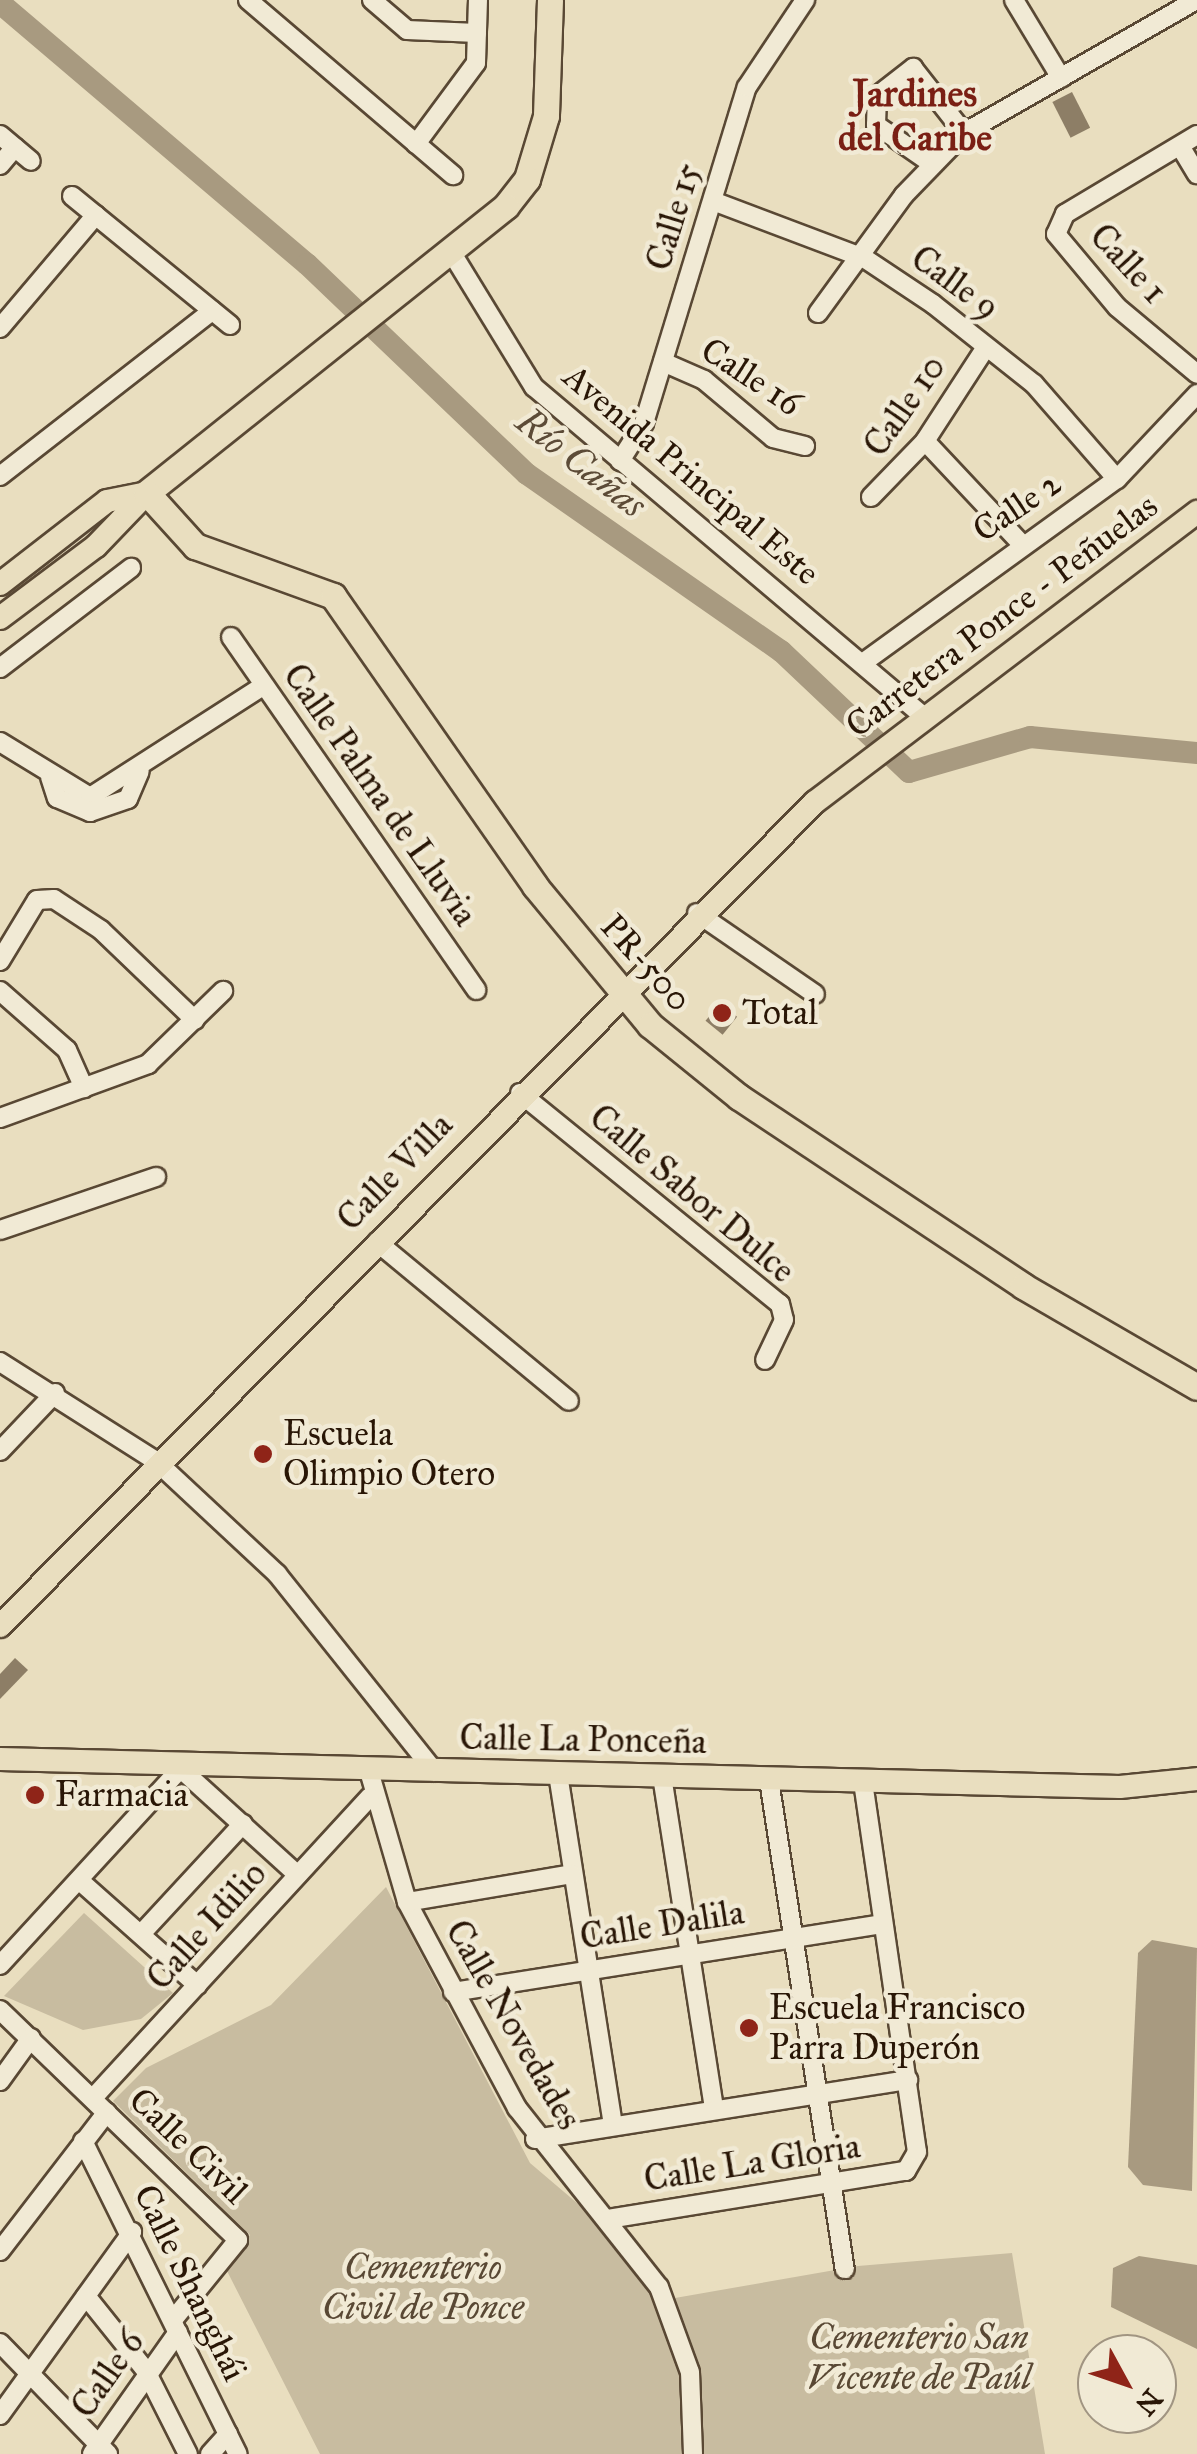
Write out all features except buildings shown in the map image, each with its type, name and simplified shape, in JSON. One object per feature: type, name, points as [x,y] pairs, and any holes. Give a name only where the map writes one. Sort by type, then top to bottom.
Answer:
[{"type":"highway","points":[[147,494],[453,255],[506,206],[535,160],[546,116],[550,0]]},
{"type":"highway","name":"PR-500","points":[[147,494],[195,546],[334,596],[618,991],[739,1097],[1023,1286],[1197,1387]]},
{"type":"main road","points":[[0,584],[107,501],[147,494]]},
{"type":"main road","points":[[0,618],[96,546],[147,494]]},
{"type":"main road","name":"Carretera Ponce - Peñuelas","points":[[849,775],[1197,512]]},
{"type":"main road","points":[[0,598],[49,547]]},
{"type":"main road","name":"Calle Villa","points":[[0,1626],[156,1461],[377,1242],[618,991],[849,775]]},
{"type":"main road","name":"Calle La Ponceña","points":[[0,1759],[183,1768],[863,1782],[1165,1785],[1197,1780]]},
{"type":"street","points":[[248,0],[452,174]]},
{"type":"street","points":[[372,0],[407,30],[477,33]]},
{"type":"street","points":[[416,144],[476,62],[478,0]]},
{"type":"street","name":"Calle 15","points":[[620,462],[663,362],[747,87],[805,0]]},
{"type":"street","points":[[1014,0],[1061,78]]},
{"type":"street","points":[[818,313],[864,258],[931,164],[964,134],[1196,0]]},
{"type":"street","points":[[931,164],[876,125],[877,96],[913,68],[964,134]]},
{"type":"street","points":[[0,135],[31,161]]},
{"type":"street","name":"Calle 1","points":[[1197,135],[1065,214],[1056,234],[1117,307],[1197,374]]},
{"type":"street","points":[[1180,146],[1197,174]]},
{"type":"street","points":[[0,165],[15,147]]},
{"type":"street","points":[[72,196],[230,324]]},
{"type":"street","name":"Calle 9","points":[[713,201],[864,258],[1034,384],[1117,479]]},
{"type":"street","points":[[0,328],[96,216]]},
{"type":"street","name":"Avenida Principal Este","points":[[453,255],[534,388],[864,662],[916,721]]},
{"type":"street","points":[[0,476],[212,311]]},
{"type":"street","name":"Calle 10","points":[[871,498],[925,441],[986,346]]},
{"type":"street","name":"Calle 16","points":[[663,362],[704,380],[773,438],[805,446]]},
{"type":"street","name":"Calle 2","points":[[864,662],[1020,542],[1117,479],[1197,394]]},
{"type":"street","points":[[925,441],[1020,542]]},
{"type":"street","points":[[0,668],[131,568]]},
{"type":"street","name":"Calle Palma de Lluvia","points":[[230,637],[476,990]]},
{"type":"street","points":[[0,742],[50,778],[90,797],[140,769],[263,686]]},
{"type":"street","points":[[0,962],[37,900],[54,899],[102,930],[195,1020]]},
{"type":"street","points":[[696,914],[815,994]]},
{"type":"street","points":[[0,991],[67,1050],[84,1088]]},
{"type":"street","points":[[0,1118],[148,1064],[224,991]]},
{"type":"street","name":"Calle Sabor Dulce","points":[[520,1093],[780,1304],[784,1320],[765,1360]]},
{"type":"street","points":[[0,1230],[156,1176]]},
{"type":"street","points":[[377,1242],[569,1401]]},
{"type":"street","points":[[0,1362],[55,1393],[156,1461],[326,1628],[435,1772]]},
{"type":"street","points":[[0,1451],[55,1393]]},
{"type":"street","points":[[0,1965],[183,1768],[298,1875]]},
{"type":"street","name":"Calle Novedades","points":[[369,1771],[370,1798],[406,1902],[452,1992],[535,2139],[608,2220],[659,2287],[685,2346],[693,2454]]},
{"type":"street","points":[[558,1774],[613,2124]]},
{"type":"street","points":[[662,1776],[714,2108]]},
{"type":"street","points":[[769,1780],[845,2269]]},
{"type":"street","points":[[535,2139],[908,2080],[863,1782]]},
{"type":"street","name":"Calle Idilio","points":[[0,2251],[84,2141],[100,2105],[197,1985],[370,1798]]},
{"type":"street","points":[[142,1934],[243,1824]]},
{"type":"street","points":[[406,1902],[572,1874]]},
{"type":"street","points":[[80,1881],[197,1985]]},
{"type":"street","name":"Calle Dalila","points":[[452,1992],[882,1924]]},
{"type":"street","name":"Calle Civil","points":[[0,2010],[238,2240]]},
{"type":"street","points":[[0,2081],[31,2038]]},
{"type":"street","name":"Calle La Gloria","points":[[608,2220],[906,2171],[917,2152],[908,2080]]},
{"type":"street","name":"Calle Shanghái","points":[[84,2141],[238,2454]]},
{"type":"street","points":[[0,2416],[132,2232]]},
{"type":"street","name":"Calle 6","points":[[99,2451],[175,2326],[238,2240]]},
{"type":"street","points":[[86,2296],[146,2371],[188,2454]]},
{"type":"street","points":[[0,2344],[99,2451]]},
{"type":"street","points":[[210,2454],[228,2434]]},
{"type":"green space","name":"Cementerio Civil de Ponce","points":[[386,1887],[530,2163],[597,2220],[652,2291],[674,2338],[690,2423],[685,2454],[320,2454],[226,2269],[250,2235],[113,2101],[146,2068],[271,2005]]},
{"type":"green space","points":[[84,1913],[173,1993],[141,2019],[83,2030],[4,1996]]},
{"type":"green space","name":"Cementerio San Vicente de Paúl","points":[[1012,2253],[1045,2454],[702,2454],[691,2346],[675,2298],[858,2266]]},
{"type":"shaded area","points":[[1152,1940],[1197,1948],[1192,2191],[1143,2185],[1128,2167],[1138,1953]]},
{"type":"shaded area","points":[[1139,2256],[1197,2265],[1197,2349],[1177,2339],[1177,2334],[1166,2334],[1111,2307],[1113,2268]]},
{"type":"waterway","name":"Río Cañas","points":[[0,3],[307,264],[527,474],[781,651],[909,772],[1030,737],[1197,753]]},
{"type":"place","name":"Total","points":[[722,1013]]},
{"type":"place","name":"Escuela Olimpio Otero","points":[[263,1454]]},
{"type":"place","name":"Farmacia","points":[[35,1795]]},
{"type":"place","name":"Escuela Francisco Parra Duperón","points":[[749,2028]]},
{"type":"district","name":"Jardines del Caribe","points":[[915,116]]}]
